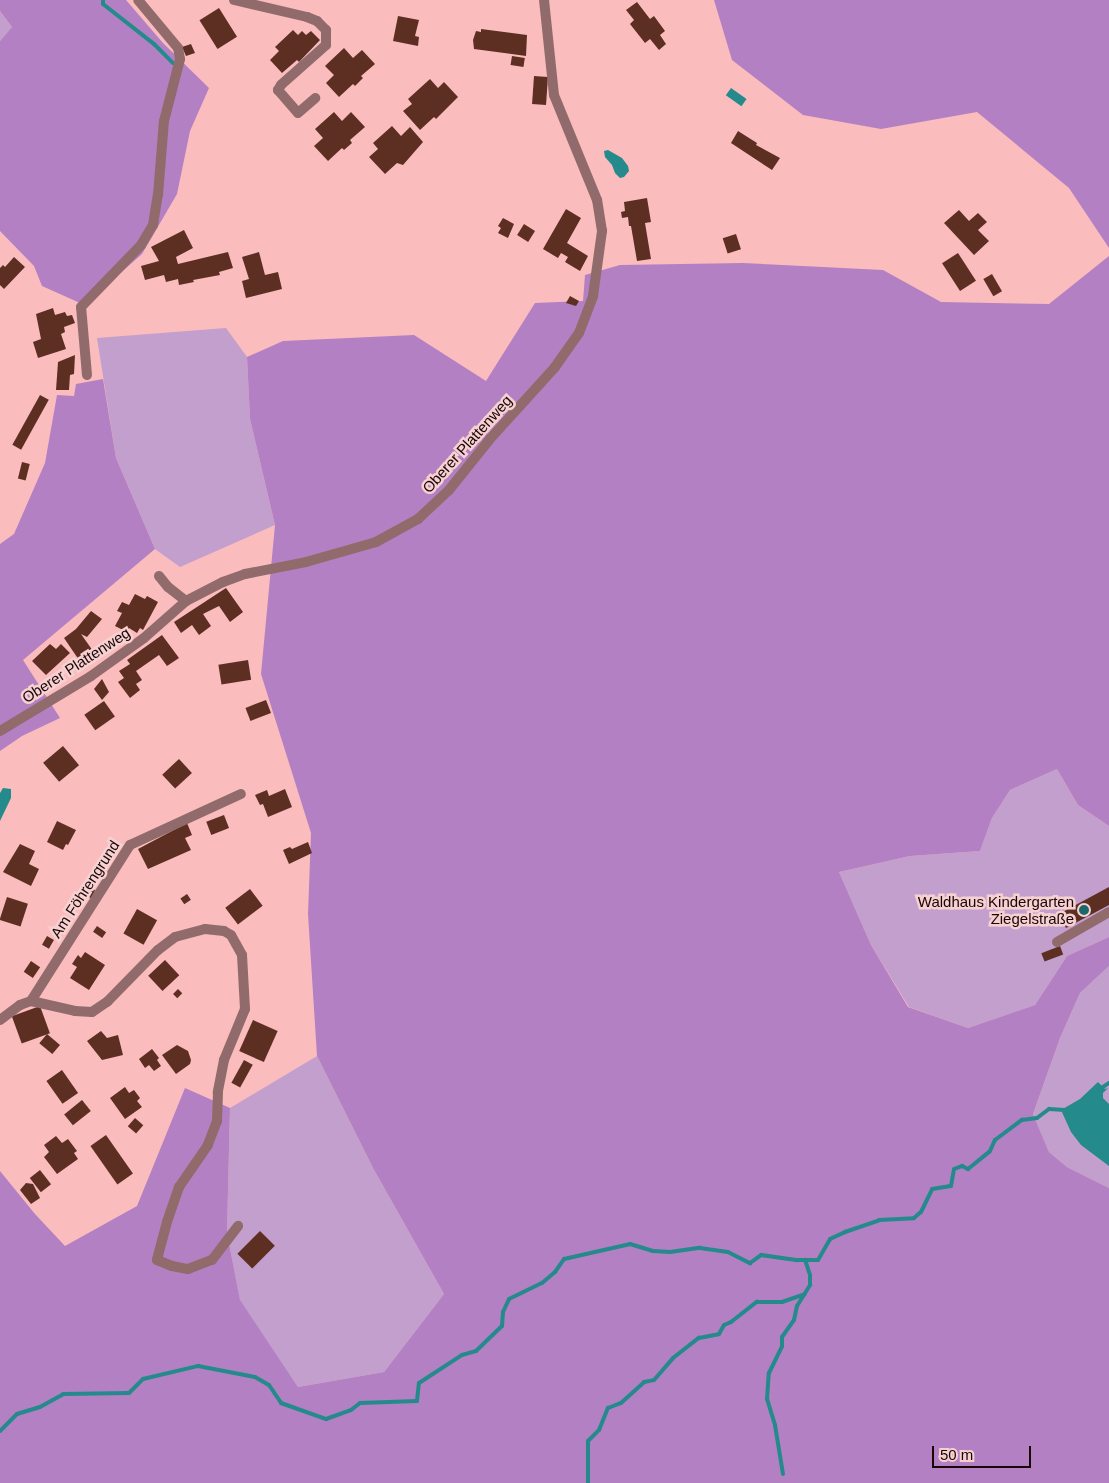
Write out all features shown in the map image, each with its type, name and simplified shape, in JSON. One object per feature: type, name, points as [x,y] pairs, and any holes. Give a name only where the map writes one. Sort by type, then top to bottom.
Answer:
[{"type":"street","points":[[87,375],[81,307],[141,245],[153,225],[158,195],[164,121],[180,59],[178,48],[138,0]]},
{"type":"street","points":[[234,0],[307,17],[317,21],[326,30],[326,46],[281,85],[278,90],[298,113],[314,98]]},
{"type":"street","name":"Oberer Plattenweg","points":[[0,731],[91,676],[144,638],[186,601],[223,582],[245,574],[306,562],[376,542],[418,519],[449,490],[490,439],[555,367],[579,333],[594,296],[599,268],[602,231],[600,210],[554,95],[544,0]]},
{"type":"street","points":[[159,576],[168,587],[186,601]]},
{"type":"street","name":"Am Föhrengrund","points":[[0,1020],[20,1005],[31,1001],[130,845],[241,794]]},
{"type":"street","points":[[1057,942],[1109,912]]},
{"type":"street","points":[[31,1001],[75,1011],[92,1012],[107,1002],[158,950],[175,938],[205,928],[224,931],[232,935],[242,955],[245,1009],[224,1060],[218,1092],[216,1121],[208,1145],[179,1187],[157,1260],[172,1266],[188,1269],[212,1260],[238,1226]]},
{"type":"shaded area","points":[[0,0],[126,0],[163,43],[209,88],[190,131],[177,194],[142,254],[92,298],[80,303],[42,286],[34,266],[0,231],[0,41],[12,27],[0,11]]},
{"type":"shaded area","points":[[714,0],[1109,0],[1109,248],[1069,188],[977,112],[881,129],[803,115],[732,60]]},
{"type":"shaded area","points":[[0,11],[12,27],[0,41]]},
{"type":"shaded area","points":[[1109,256],[1109,826],[1078,805],[1057,769],[1010,790],[992,818],[980,851],[910,856],[839,872],[871,945],[908,1007],[968,1028],[1035,1005],[1067,956],[1109,937],[1109,966],[1080,993],[1060,1038],[1033,1114],[1049,1152],[1067,1167],[1109,1188],[1109,1483],[0,1483],[0,1171],[35,1214],[65,1246],[137,1206],[185,1088],[230,1108],[227,1233],[240,1300],[298,1387],[384,1372],[444,1294],[373,1168],[317,1056],[308,914],[311,833],[261,674],[275,525],[250,419],[247,357],[283,341],[414,335],[486,381],[535,303],[583,301],[585,275],[620,265],[743,263],[883,270],[941,302],[1049,304]]},
{"type":"shaded area","points":[[226,328],[247,357],[250,419],[275,525],[180,567],[155,549],[116,458],[97,338]]},
{"type":"shaded area","points":[[103,379],[116,458],[155,549],[23,660],[60,718],[22,736],[0,751],[0,544],[14,534],[45,463],[57,395],[74,396],[76,384]]},
{"type":"shaded area","points":[[1057,769],[1078,805],[1109,826],[1109,937],[1067,956],[1035,1005],[968,1028],[909,1007],[871,945],[839,872],[910,856],[980,851],[992,818],[1010,790]]},
{"type":"shaded area","points":[[1109,966],[1109,1188],[1067,1167],[1049,1152],[1033,1114],[1060,1038],[1080,993]]},
{"type":"shaded area","points":[[317,1056],[373,1168],[444,1294],[384,1372],[298,1387],[240,1301],[227,1233],[230,1108]]},
{"type":"water","points":[[731,88],[747,99],[741,106],[726,95]]},
{"type":"water","points":[[608,150],[622,158],[628,166],[629,171],[624,177],[620,178],[615,173],[612,165],[605,157],[604,151]]},
{"type":"water","points":[[3,788],[11,789],[11,798],[0,821],[0,793]]},
{"type":"water","points":[[1098,1082],[1105,1089],[1108,1088],[1103,1093],[1103,1098],[1109,1104],[1109,1166],[1081,1145],[1071,1132],[1061,1110],[1080,1099]]},
{"type":"building","points":[[637,2],[650,19],[654,16],[665,31],[660,35],[666,44],[659,50],[650,39],[645,43],[630,24],[634,20],[626,10]]},
{"type":"building","points":[[219,8],[237,37],[218,49],[199,20]]},
{"type":"building","points":[[398,16],[419,20],[415,36],[419,37],[418,46],[393,41]]},
{"type":"building","points":[[481,29],[527,35],[526,56],[474,49],[473,40],[476,31],[481,32]]},
{"type":"building","points":[[293,30],[298,35],[302,31],[306,35],[311,31],[320,40],[299,62],[297,60],[282,73],[270,60],[279,51],[275,47]]},
{"type":"building","points":[[191,44],[195,53],[186,56],[182,47]]},
{"type":"building","points":[[344,48],[353,58],[362,50],[375,64],[361,76],[363,78],[355,86],[353,84],[339,97],[326,83],[334,75],[325,66]]},
{"type":"building","points":[[512,56],[525,58],[523,67],[511,65]]},
{"type":"building","points":[[534,76],[548,77],[546,105],[532,104]]},
{"type":"building","points":[[430,79],[438,88],[444,82],[458,97],[436,119],[434,117],[420,130],[403,111],[412,104],[408,99]]},
{"type":"building","points":[[334,112],[342,121],[351,112],[365,127],[350,140],[352,143],[344,150],[342,148],[328,161],[314,146],[323,138],[315,129]]},
{"type":"building","points":[[392,126],[401,136],[410,127],[423,142],[403,165],[397,163],[385,174],[369,157],[378,149],[373,143]]},
{"type":"building","points":[[738,131],[757,143],[756,145],[780,158],[772,170],[731,143]]},
{"type":"building","points":[[647,198],[651,222],[645,223],[651,259],[637,261],[631,226],[629,226],[628,217],[622,218],[621,212],[625,211],[624,202]]},
{"type":"building","points":[[566,209],[581,218],[567,243],[588,256],[580,271],[565,262],[568,257],[561,253],[558,258],[543,249]]},
{"type":"building","points":[[959,210],[969,221],[978,213],[987,222],[978,230],[989,241],[974,255],[944,223]]},
{"type":"building","points":[[503,218],[514,224],[508,238],[498,233],[501,228],[498,226]]},
{"type":"building","points":[[524,224],[535,231],[528,242],[517,235]]},
{"type":"building","points":[[184,230],[193,248],[176,257],[178,264],[228,252],[233,268],[219,272],[220,275],[193,280],[194,282],[179,285],[178,279],[166,282],[164,275],[145,280],[141,266],[159,261],[151,247]]},
{"type":"building","points":[[736,234],[741,249],[728,254],[723,238]]},
{"type":"building","points":[[259,252],[265,275],[278,272],[282,289],[246,298],[242,281],[249,279],[242,257]]},
{"type":"building","points":[[958,253],[976,281],[960,291],[942,263]]},
{"type":"building","points":[[14,257],[25,267],[4,289],[0,285],[0,268],[3,265],[5,267]]},
{"type":"building","points":[[992,274],[1002,291],[993,296],[983,279]]},
{"type":"building","points":[[570,296],[579,301],[576,306],[566,303]]},
{"type":"building","points":[[53,308],[55,315],[65,312],[67,316],[72,315],[75,323],[64,327],[65,332],[61,334],[66,349],[38,358],[33,342],[41,339],[36,314]]},
{"type":"building","points":[[75,355],[74,374],[70,375],[69,390],[56,390],[58,362]]},
{"type":"building","points":[[40,395],[49,400],[21,450],[12,445]]},
{"type":"building","points":[[22,462],[30,464],[26,480],[18,478]]},
{"type":"building","points":[[226,588],[243,612],[230,622],[219,606],[203,614],[211,626],[199,635],[192,625],[181,633],[174,622]]},
{"type":"building","points":[[135,594],[145,599],[147,596],[158,602],[143,630],[140,628],[137,633],[129,628],[127,632],[115,626],[122,613],[117,611],[122,602],[129,605]]},
{"type":"building","points":[[91,611],[102,619],[87,637],[81,634],[93,651],[79,660],[64,638],[76,629]]},
{"type":"building","points":[[162,635],[179,658],[167,666],[159,655],[136,671],[142,680],[136,684],[140,690],[130,698],[118,682],[124,678],[119,671],[130,664],[127,660]]},
{"type":"building","points":[[50,644],[56,649],[61,644],[70,653],[46,675],[32,661]]},
{"type":"building","points":[[248,660],[251,680],[221,684],[218,665]]},
{"type":"building","points":[[102,679],[109,692],[102,700],[94,689]]},
{"type":"building","points":[[266,700],[271,713],[250,721],[245,708]]},
{"type":"building","points":[[104,701],[115,717],[95,730],[84,715]]},
{"type":"building","points":[[63,746],[79,765],[59,782],[43,763]]},
{"type":"building","points":[[179,759],[192,773],[175,789],[162,775]]},
{"type":"building","points":[[285,789],[292,807],[268,817],[263,804],[260,805],[255,795],[267,790],[269,796]]},
{"type":"building","points":[[224,815],[229,828],[211,835],[206,822]]},
{"type":"building","points":[[57,821],[76,830],[63,850],[47,842]]},
{"type":"building","points":[[187,823],[192,835],[185,838],[191,850],[148,869],[138,849]]},
{"type":"building","points":[[308,842],[312,853],[289,864],[283,850],[290,847],[292,849]]},
{"type":"building","points":[[20,844],[35,851],[29,864],[39,869],[31,886],[3,872]]},
{"type":"building","points":[[86,886],[95,890],[91,898],[82,894]]},
{"type":"building","name":"Waldhaus Kindergarten Ziegelstraße","points":[[1109,887],[1109,905],[1066,928],[1059,914]]},
{"type":"building","points":[[250,889],[263,906],[238,924],[225,908]]},
{"type":"building","points":[[187,894],[191,900],[184,904],[180,898]]},
{"type":"building","points":[[7,897],[28,904],[21,927],[0,920]]},
{"type":"building","points":[[137,909],[157,920],[144,945],[123,933]]},
{"type":"building","points":[[97,926],[106,932],[102,938],[93,932]]},
{"type":"building","points":[[47,936],[54,940],[49,949],[42,945]]},
{"type":"building","points":[[1060,946],[1063,954],[1045,962],[1041,953]]},
{"type":"building","points":[[85,952],[105,965],[89,990],[70,978],[77,967],[72,964],[78,955],[81,958]]},
{"type":"building","points":[[165,960],[179,975],[163,991],[148,976]]},
{"type":"building","points":[[31,961],[40,967],[33,978],[24,972]]},
{"type":"building","points":[[178,989],[182,993],[177,998],[173,994]]},
{"type":"building","points":[[40,1006],[50,1033],[22,1044],[12,1016]]},
{"type":"building","points":[[253,1020],[278,1031],[264,1062],[239,1051]]},
{"type":"building","points":[[101,1031],[107,1038],[118,1035],[123,1055],[102,1060],[87,1041]]},
{"type":"building","points":[[47,1034],[60,1045],[52,1054],[39,1043]]},
{"type":"building","points":[[177,1045],[188,1051],[191,1060],[190,1064],[176,1074],[162,1055]]},
{"type":"building","points":[[152,1049],[159,1058],[157,1060],[161,1066],[154,1071],[149,1065],[145,1068],[139,1059]]},
{"type":"building","points":[[244,1060],[253,1065],[240,1088],[231,1083]]},
{"type":"building","points":[[62,1070],[78,1093],[62,1104],[46,1081]]},
{"type":"building","points":[[125,1087],[129,1093],[134,1090],[140,1098],[137,1101],[142,1107],[125,1119],[110,1098]]},
{"type":"building","points":[[82,1100],[91,1111],[73,1125],[64,1114]]},
{"type":"building","points":[[135,1118],[143,1125],[136,1134],[128,1126]]},
{"type":"building","points":[[106,1135],[133,1174],[117,1184],[90,1146]]},
{"type":"building","points":[[56,1136],[62,1143],[68,1139],[77,1151],[74,1153],[78,1159],[57,1174],[44,1157],[49,1152],[44,1145]]},
{"type":"building","points":[[40,1170],[51,1184],[41,1192],[30,1178]]},
{"type":"building","points":[[26,1183],[33,1184],[40,1198],[31,1204],[20,1190]]},
{"type":"building","points":[[260,1231],[275,1246],[252,1268],[237,1254]]},
{"type":"waterway","points":[[103,0],[103,4],[154,44],[173,63]]},
{"type":"waterway","points":[[1100,1089],[1109,1083]]},
{"type":"waterway","points":[[0,1431],[17,1414],[40,1407],[63,1394],[129,1393],[143,1379],[198,1366],[255,1377],[269,1385],[281,1403],[326,1419],[351,1410],[360,1403],[417,1401],[419,1383],[462,1355],[476,1351],[502,1326],[503,1312],[509,1299],[542,1283],[555,1272],[564,1259],[630,1244],[653,1251],[670,1252],[700,1248],[728,1252],[750,1263],[761,1255],[798,1260],[818,1260],[830,1239],[845,1232],[879,1220],[914,1218],[921,1212],[932,1189],[951,1186],[954,1169],[962,1166],[968,1169],[990,1151],[995,1140],[1022,1120],[1037,1118],[1049,1109],[1065,1110]]},
{"type":"waterway","points":[[783,1474],[775,1425],[767,1399],[769,1373],[782,1346],[782,1337],[794,1320],[797,1306],[810,1285],[810,1275],[805,1260]]},
{"type":"waterway","points":[[588,1483],[588,1441],[599,1430],[608,1408],[621,1403],[644,1382],[654,1380],[673,1358],[699,1338],[719,1334],[724,1325],[731,1322],[757,1302],[782,1302],[805,1294]]},
{"type":"place","name":"Waldhaus Kindergarten Ziegelstraße","points":[[1084,910]]}]
